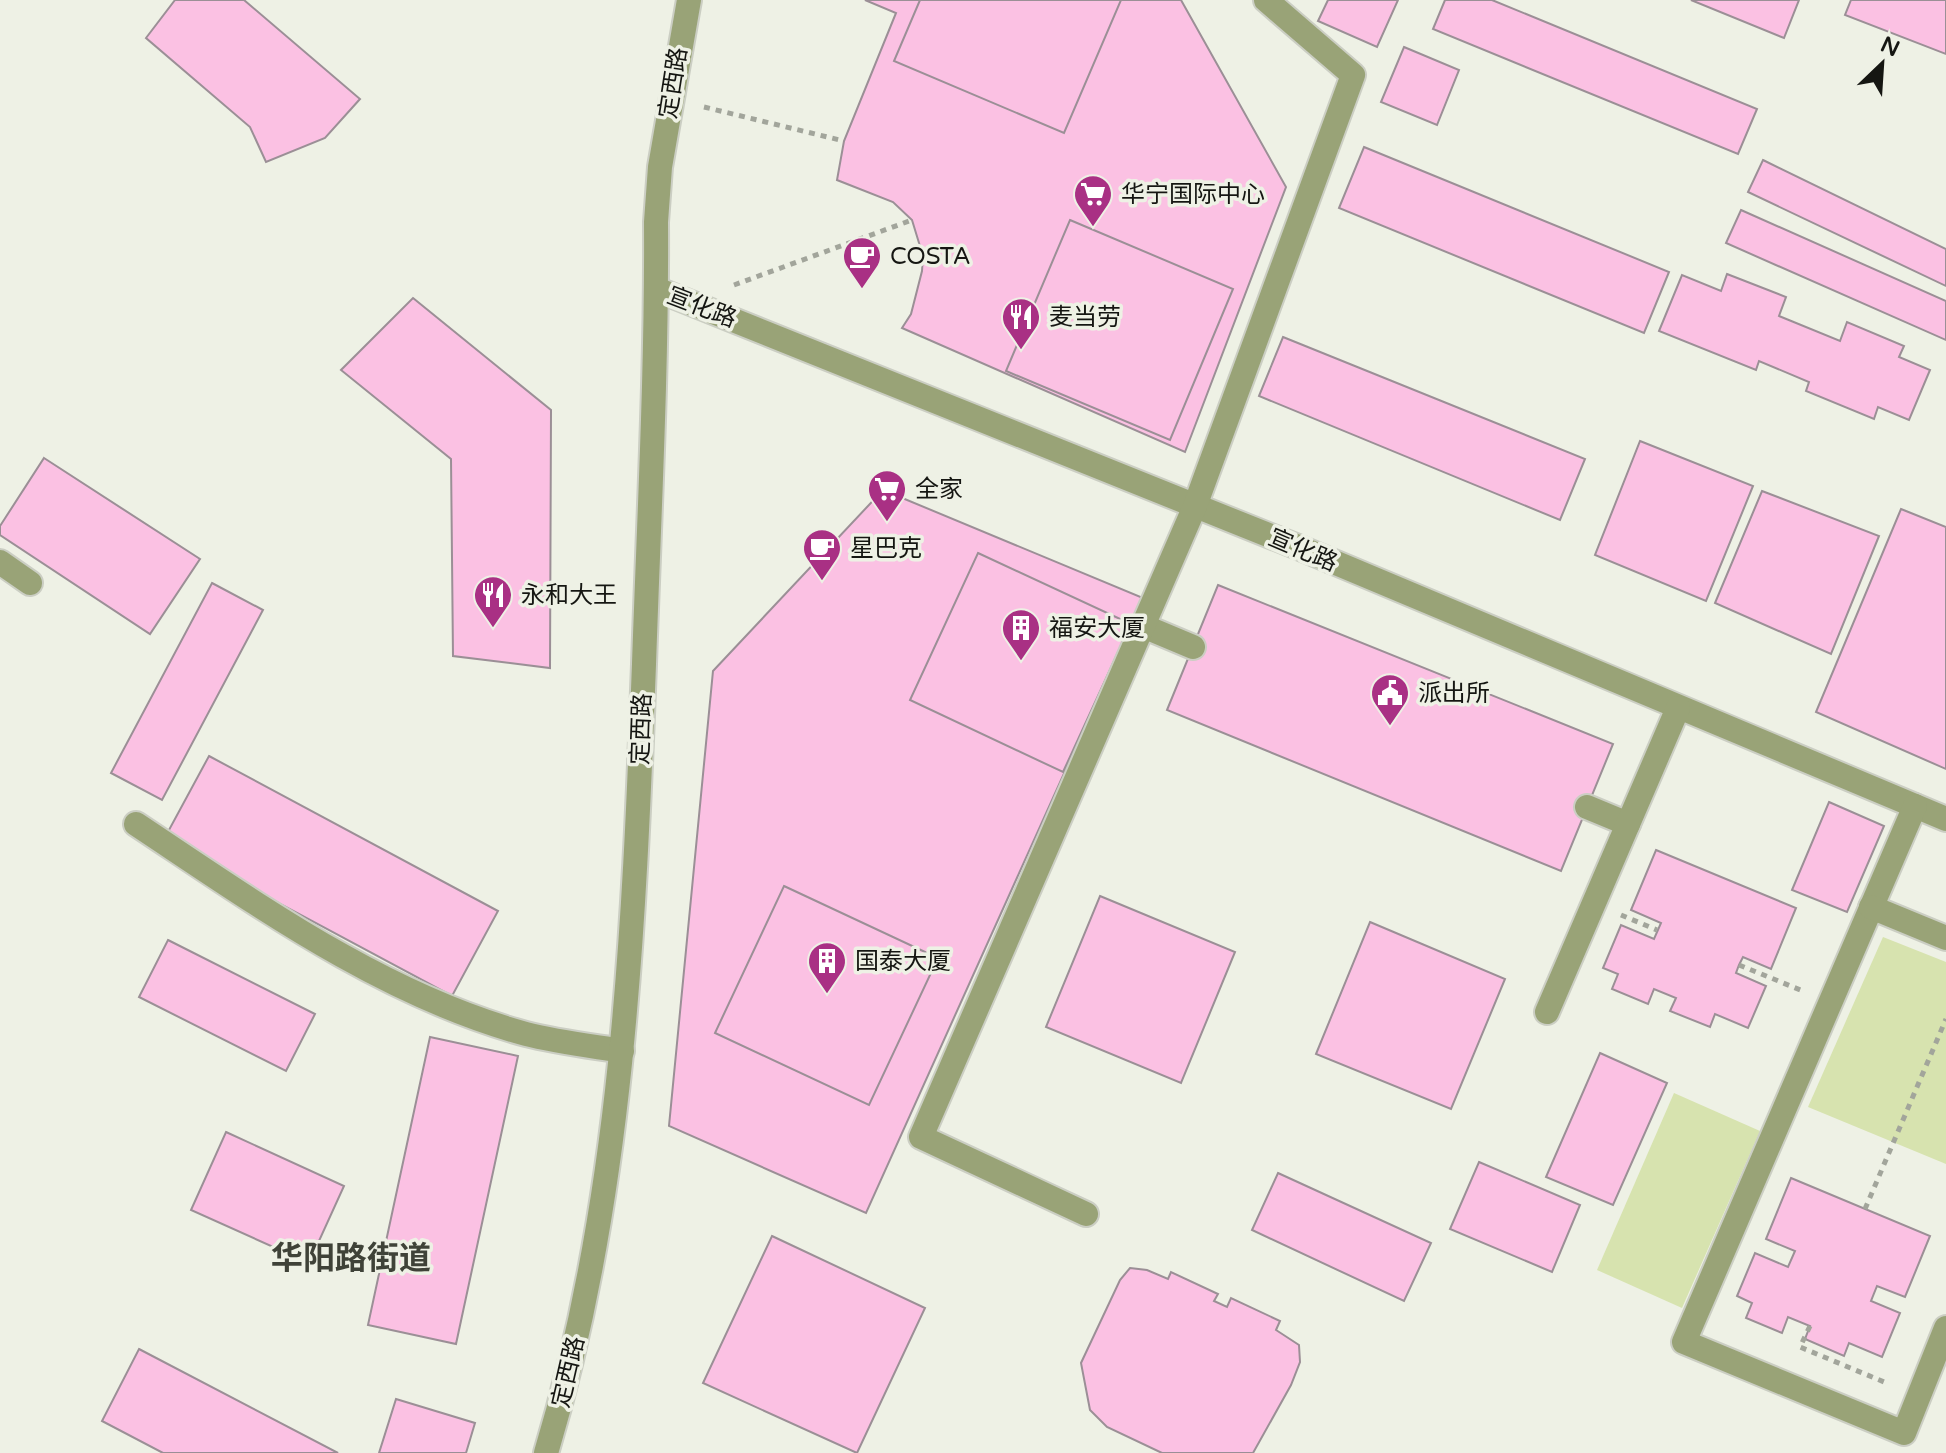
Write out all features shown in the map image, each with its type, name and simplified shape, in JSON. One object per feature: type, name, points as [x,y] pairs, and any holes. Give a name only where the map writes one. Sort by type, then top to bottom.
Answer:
[{"type":"street","name":"定西路","points":[[546,1453],[564,1393],[593,1257],[622,1051],[638,821],[660,167],[689,0]]},
{"type":"street","points":[[1086,1214],[921,1137],[1195,506],[1353,75],[1266,0]]},
{"type":"street","name":"宣化路","points":[[656,289],[1195,506],[1946,819]]},
{"type":"street","points":[[0,562],[30,583]]},
{"type":"street","points":[[1143,626],[1193,647]]},
{"type":"street","points":[[1547,1012],[1678,708]]},
{"type":"street","points":[[1915,806],[1684,1342],[1904,1433],[1946,1328]]},
{"type":"street","points":[[1587,807],[1628,824]]},
{"type":"street","points":[[136,824],[250,899],[408,990],[527,1034],[622,1051]]},
{"type":"street","points":[[1871,907],[1946,938]]},
{"type":"path","points":[[699,106],[844,141]]},
{"type":"path","points":[[733,285],[912,220]]},
{"type":"path","points":[[1739,965],[1830,1002]]},
{"type":"path","points":[[1865,1209],[1946,1019]]},
{"type":"path","points":[[1810,1326],[1800,1347],[1918,1397]]},
{"type":"green space","points":[[1883,937],[1946,962],[1946,1164],[1808,1107]]},
{"type":"green space","points":[[1674,1093],[1760,1131],[1682,1308],[1597,1270]]},
{"type":"building","points":[[175,0],[244,0],[360,99],[325,138],[266,162],[250,127],[146,38]]},
{"type":"building","name":"华宁国际中心","points":[[865,0],[1181,0],[1286,187],[1185,452],[902,328],[911,314],[922,271],[923,256],[912,220],[893,202],[837,180],[844,141],[896,13]]},
{"type":"building","points":[[920,0],[1121,0],[1064,133],[894,61]]},
{"type":"building","points":[[1328,0],[1398,0],[1377,47],[1318,21]]},
{"type":"building","points":[[1445,0],[1492,0],[1757,109],[1738,154],[1433,29]]},
{"type":"building","points":[[1691,0],[1799,0],[1784,38]]},
{"type":"building","points":[[1851,0],[1946,0],[1946,54],[1845,15]]},
{"type":"building","points":[[1404,47],[1459,70],[1437,125],[1381,102]]},
{"type":"building","points":[[1364,147],[1669,272],[1644,333],[1339,208]]},
{"type":"building","points":[[1763,160],[1946,249],[1946,286],[1748,192]]},
{"type":"building","points":[[1741,210],[1946,301],[1946,340],[1726,243]]},
{"type":"building","points":[[1070,220],[1233,289],[1170,440],[1006,371]]},
{"type":"building","points":[[1727,274],[1786,297],[1779,316],[1840,341],[1847,322],[1904,346],[1899,357],[1930,370],[1909,420],[1878,407],[1874,419],[1806,391],[1809,382],[1759,361],[1756,370],[1659,331],[1682,275],[1721,291]]},
{"type":"building","points":[[413,298],[551,410],[550,668],[453,656],[451,459],[341,370]]},
{"type":"building","points":[[1283,337],[1585,459],[1560,520],[1259,396]]},
{"type":"building","points":[[1640,441],[1753,486],[1706,601],[1595,555]]},
{"type":"building","points":[[44,458],[200,559],[150,634],[0,535],[0,526]]},
{"type":"building","points":[[883,490],[1143,598],[866,1213],[669,1126],[713,671]]},
{"type":"building","points":[[1762,491],[1879,536],[1831,654],[1715,603]]},
{"type":"building","points":[[1901,509],[1946,527],[1946,769],[1816,712]]},
{"type":"building","name":"福安大厦","points":[[978,553],[1131,624],[1063,772],[910,700]]},
{"type":"building","points":[[212,583],[263,610],[162,800],[111,773]]},
{"type":"building","name":"派出所","points":[[1218,585],[1613,744],[1561,871],[1167,710]]},
{"type":"building","points":[[209,756],[498,911],[452,996],[163,841]]},
{"type":"building","points":[[1829,802],[1884,826],[1847,912],[1792,890]]},
{"type":"building","points":[[1656,850],[1796,908],[1771,969],[1743,957],[1739,965],[1736,973],[1766,986],[1748,1028],[1715,1014],[1710,1027],[1670,1011],[1676,998],[1654,989],[1648,1004],[1612,989],[1618,974],[1603,968],[1621,925],[1654,939],[1661,923],[1631,910]]},
{"type":"building","name":"国泰大厦","points":[[784,886],[938,958],[869,1105],[715,1033]]},
{"type":"building","points":[[1100,896],[1235,952],[1181,1083],[1046,1027]]},
{"type":"building","points":[[1370,922],[1505,979],[1451,1109],[1316,1054]]},
{"type":"building","points":[[168,940],[315,1014],[286,1071],[139,997]]},
{"type":"building","points":[[430,1037],[518,1056],[456,1344],[368,1325]]},
{"type":"building","points":[[1600,1053],[1667,1083],[1613,1205],[1546,1177]]},
{"type":"building","points":[[226,1132],[344,1186],[309,1263],[191,1210]]},
{"type":"building","points":[[1479,1162],[1580,1205],[1552,1272],[1450,1229]]},
{"type":"building","points":[[1278,1173],[1431,1243],[1404,1301],[1252,1230]]},
{"type":"building","points":[[1791,1178],[1930,1236],[1905,1297],[1877,1286],[1871,1301],[1900,1313],[1882,1357],[1849,1343],[1844,1356],[1805,1339],[1810,1326],[1788,1317],[1782,1333],[1746,1318],[1752,1303],[1737,1296],[1755,1253],[1788,1267],[1795,1251],[1766,1239]]},
{"type":"building","points":[[772,1236],[925,1308],[857,1453],[703,1383]]},
{"type":"building","points":[[1130,1268],[1147,1270],[1168,1279],[1171,1272],[1218,1294],[1214,1301],[1227,1307],[1231,1298],[1280,1321],[1276,1330],[1299,1345],[1300,1362],[1291,1385],[1253,1453],[1162,1453],[1107,1427],[1090,1410],[1081,1363],[1120,1280]]},
{"type":"building","points":[[139,1349],[338,1453],[163,1453],[102,1421]]},
{"type":"building","points":[[396,1399],[475,1423],[466,1453],[379,1453]]},
{"type":"place","name":"华宁国际中心","points":[[1093,228]]},
{"type":"place","name":"COSTA","points":[[862,290]]},
{"type":"place","name":"麦当劳","points":[[1021,351]]},
{"type":"place","name":"全家","points":[[887,523]]},
{"type":"place","name":"星巴克","points":[[822,582]]},
{"type":"place","name":"永和大王","points":[[493,629]]},
{"type":"place","name":"福安大厦","points":[[1021,662]]},
{"type":"place","name":"派出所","points":[[1390,727]]},
{"type":"place","name":"国泰大厦","points":[[827,995]]},
{"type":"district","name":"华阳路街道","points":[[351,1258]]}]
